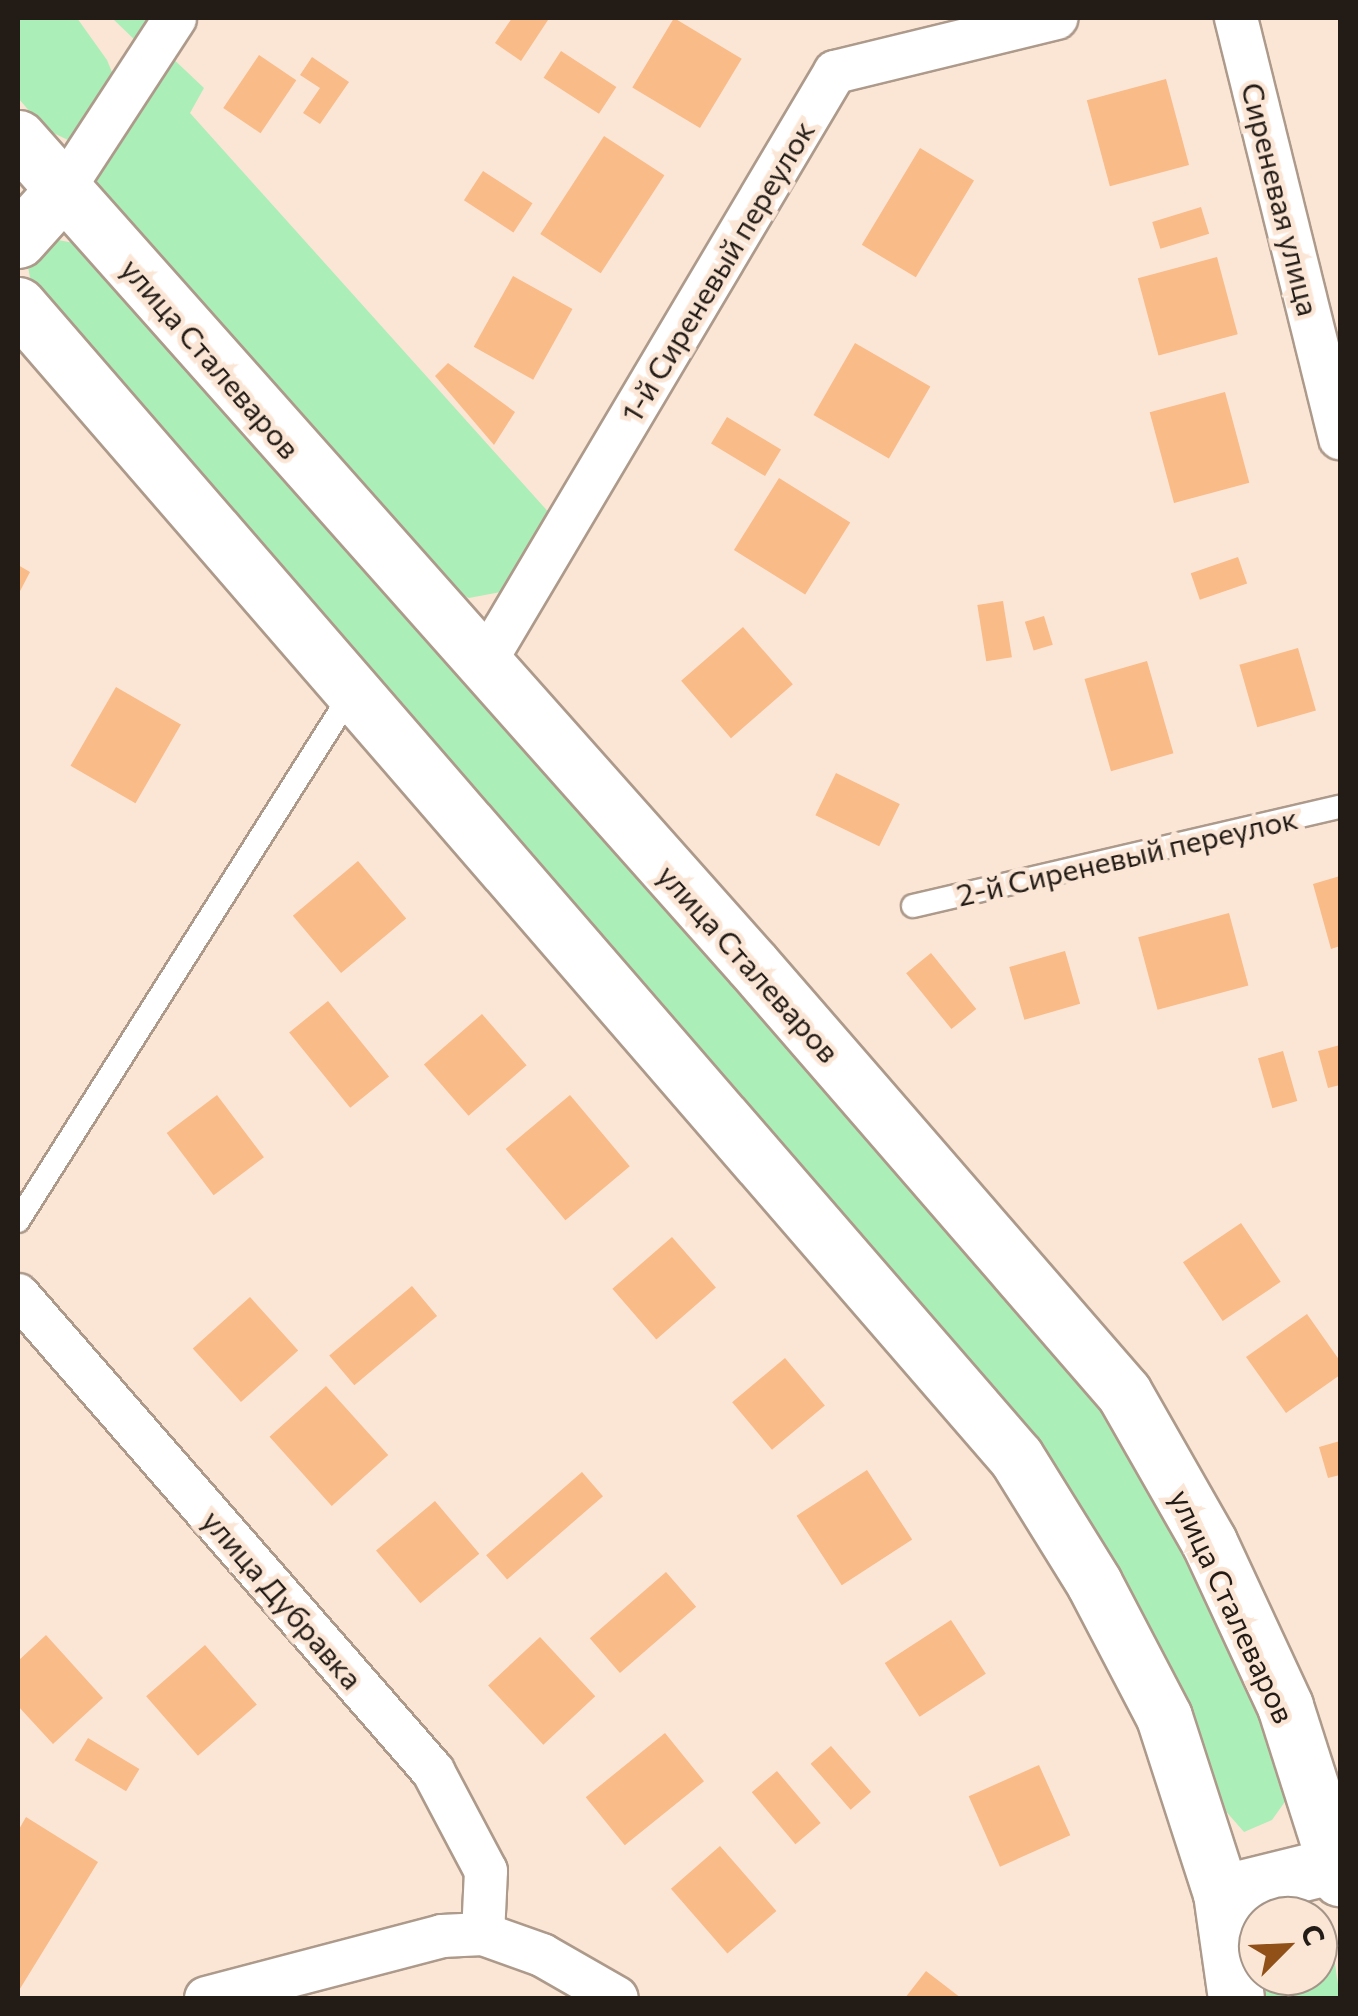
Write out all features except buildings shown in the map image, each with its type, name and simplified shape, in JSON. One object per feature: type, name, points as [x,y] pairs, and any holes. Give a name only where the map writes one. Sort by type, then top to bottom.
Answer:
[{"type":"main road","name":"улица Сталеваров","points":[[18,138],[482,666],[752,964],[1124,1393],[1209,1542],[1285,1706],[1339,1870]]},
{"type":"main road","points":[[18,240],[63,190]]},
{"type":"main road","points":[[18,305],[351,694],[687,1071],[1016,1457],[1094,1584],[1164,1718],[1220,1892],[1236,1998]]},
{"type":"main road","points":[[1220,1892],[1339,1870]]},
{"type":"street","points":[[63,190],[174,18]]},
{"type":"street","name":"1-й Сиреневый переулок","points":[[482,666],[835,72],[1056,18]]},
{"type":"street","name":"Сиреневая улица","points":[[1236,18],[1340,438]]},
{"type":"street","name":"улица Дубравка","points":[[18,1296],[433,1770],[486,1872],[483,1934]]},
{"type":"street","points":[[206,1998],[442,1936],[483,1934],[542,1955],[617,1998]]},
{"type":"lane","points":[[18,1222],[351,694]]},
{"type":"lane","name":"2-й Сиреневый переулок","points":[[913,906],[1340,807]]},
{"type":"green space","points":[[18,18],[77,18],[107,60],[116,82],[81,137],[68,140],[45,129],[18,98]]},
{"type":"green space","points":[[112,18],[157,18],[140,45]]},
{"type":"green space","points":[[167,53],[204,88],[190,113],[552,516],[506,591],[469,598],[452,590],[95,181],[97,165]]},
{"type":"green space","points":[[48,238],[79,244],[1007,1291],[1096,1401],[1170,1520],[1246,1672],[1289,1796],[1272,1820],[1244,1832],[1216,1800],[1050,1462],[990,1385],[33,294],[27,261]]},
{"type":"green space","points":[[1338,1984],[1340,1998],[1263,1998],[1338,1996]]}]
